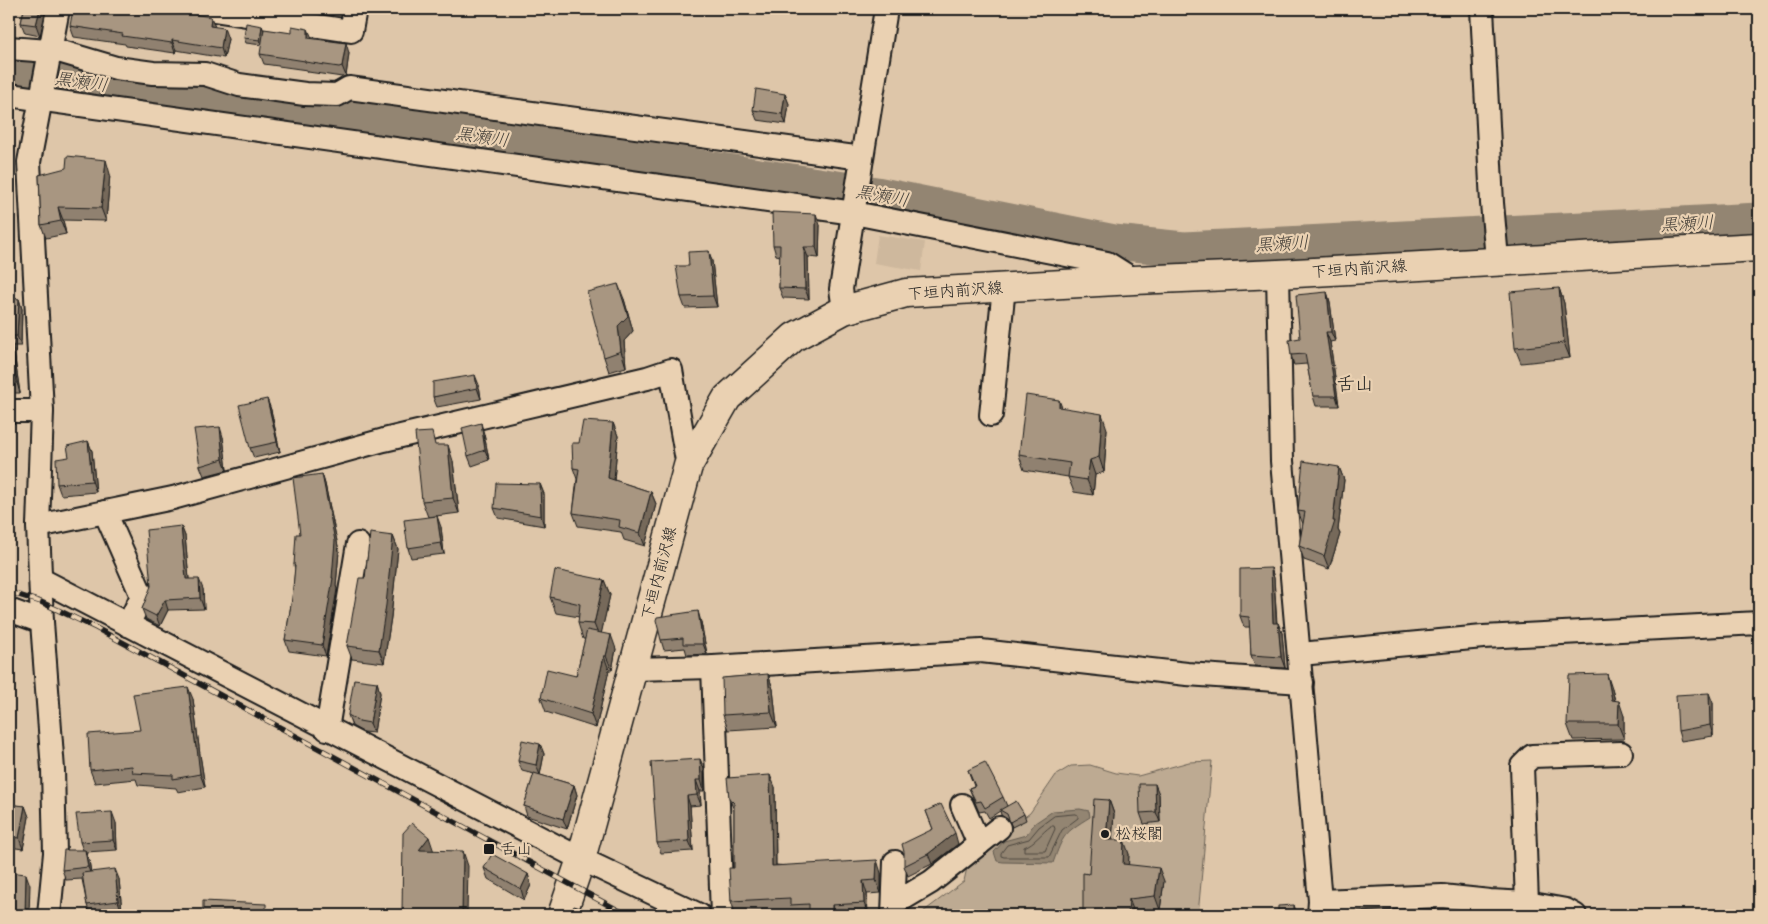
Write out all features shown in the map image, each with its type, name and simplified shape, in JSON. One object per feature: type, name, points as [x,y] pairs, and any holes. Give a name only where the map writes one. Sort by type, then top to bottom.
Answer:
[{"type":"main road","name":"下垣内前沢線","points":[[562,915],[581,859],[688,466],[727,398],[794,337],[844,310],[906,293],[1278,274],[1496,254],[1759,247]]},
{"type":"street","points":[[49,915],[55,853],[54,788],[40,579],[38,526],[42,411],[29,162],[58,9]]},
{"type":"street","points":[[208,9],[352,31],[355,9]]},
{"type":"street","points":[[844,310],[841,289],[886,9]]},
{"type":"street","points":[[1482,9],[1496,254]]},
{"type":"street","points":[[9,48],[49,55],[62,52],[116,68],[152,73],[205,74],[239,85],[305,94],[337,95],[349,88],[862,165]]},
{"type":"street","points":[[9,96],[854,213],[1107,263],[1134,280]]},
{"type":"street","points":[[1278,274],[1282,461],[1300,654],[1320,908],[1442,896],[1527,903],[1566,910],[1576,915]]},
{"type":"street","points":[[991,415],[1004,287]]},
{"type":"street","points":[[38,526],[173,498],[384,440],[648,378],[671,370],[688,466]]},
{"type":"street","points":[[9,411],[42,411]]},
{"type":"street","points":[[105,512],[142,596],[128,625]]},
{"type":"street","points":[[328,729],[358,544]]},
{"type":"street","points":[[40,579],[581,859],[699,915]]},
{"type":"street","points":[[9,610],[42,622]]},
{"type":"street","points":[[1300,654],[1483,637],[1759,623]]},
{"type":"street","points":[[634,669],[713,667],[982,651],[1187,674],[1302,682]]},
{"type":"street","points":[[713,667],[722,915]]},
{"type":"street","points":[[1527,903],[1522,766],[1532,756],[1621,753]]},
{"type":"street","points":[[962,805],[979,844]]},
{"type":"street","points":[[894,910],[999,828]]},
{"type":"street","points":[[894,910],[895,862]]},
{"type":"shaded area","points":[[878,235],[925,242],[921,271],[874,263]]},
{"type":"shaded area","points":[[1212,761],[1198,915],[921,915],[964,881],[968,863],[990,842],[1030,813],[1056,775],[1071,766],[1090,765],[1116,773],[1138,776],[1189,762]]},
{"type":"water","points":[[1080,809],[1089,811],[1090,817],[1066,835],[1059,846],[1053,863],[997,861],[994,852],[1004,841],[1026,835],[1035,823],[1053,811]]},
{"type":"building","points":[[24,9],[40,9],[36,25],[21,23]]},
{"type":"building","points":[[73,9],[175,9],[175,11],[211,17],[210,26],[224,28],[221,48],[172,40],[172,43],[122,36],[123,34],[70,26]]},
{"type":"building","points":[[246,23],[262,26],[260,40],[244,38]]},
{"type":"building","points":[[292,26],[308,29],[308,38],[346,43],[342,66],[260,54],[264,29],[292,33]]},
{"type":"building","points":[[756,89],[785,94],[782,114],[753,110]]},
{"type":"building","points":[[67,156],[106,160],[101,208],[58,207],[61,221],[41,225],[39,175],[66,168]]},
{"type":"building","points":[[772,212],[816,214],[816,247],[804,247],[805,289],[779,288],[780,245],[773,245]]},
{"type":"building","points":[[709,251],[713,296],[681,297],[676,266],[689,266],[688,252]]},
{"type":"building","points":[[618,284],[628,316],[618,326],[621,351],[604,357],[587,292]]},
{"type":"building","points":[[1559,288],[1564,343],[1515,348],[1510,292]]},
{"type":"building","points":[[1327,292],[1331,332],[1326,332],[1336,396],[1313,396],[1305,354],[1291,355],[1289,340],[1300,338],[1296,295]]},
{"type":"building","points":[[9,298],[19,299],[17,336],[10,336],[17,383],[9,383]]},
{"type":"building","points":[[475,375],[477,388],[433,397],[433,382]]},
{"type":"building","points":[[1026,395],[1059,400],[1059,407],[1102,414],[1099,457],[1090,460],[1087,480],[1068,477],[1070,463],[1019,455]]},
{"type":"building","points":[[267,399],[277,442],[250,448],[239,405]]},
{"type":"building","points":[[583,421],[613,423],[608,478],[651,492],[640,533],[619,527],[620,520],[573,513],[579,469],[573,468],[572,443],[579,443]]},
{"type":"building","points":[[481,423],[485,450],[468,456],[462,428]]},
{"type":"building","points":[[220,427],[223,459],[200,466],[194,429]]},
{"type":"building","points":[[432,432],[435,445],[448,445],[453,498],[422,501],[415,433]]},
{"type":"building","points":[[88,441],[92,481],[57,484],[56,459],[69,457],[67,446]]},
{"type":"building","points":[[1303,461],[1339,467],[1333,521],[1335,521],[1324,556],[1299,546],[1305,512],[1298,511]]},
{"type":"building","points":[[322,474],[335,541],[333,578],[322,645],[285,640],[292,599],[296,534],[300,534],[293,478]]},
{"type":"building","points":[[496,483],[540,484],[541,516],[494,508]]},
{"type":"building","points":[[437,516],[441,543],[408,548],[404,520]]},
{"type":"building","points":[[181,526],[186,579],[199,579],[200,598],[165,600],[156,616],[142,609],[151,586],[146,530]]},
{"type":"building","points":[[370,533],[393,536],[379,650],[347,646],[359,578],[365,578]]},
{"type":"building","points":[[1271,568],[1273,623],[1278,623],[1281,657],[1251,655],[1249,617],[1240,616],[1240,569]]},
{"type":"building","points":[[555,570],[604,580],[594,624],[578,623],[580,604],[550,597]]},
{"type":"building","points":[[698,611],[703,644],[683,644],[683,638],[661,640],[657,617]]},
{"type":"building","points":[[587,630],[611,635],[606,656],[604,656],[591,714],[541,698],[547,669],[576,676]]},
{"type":"building","points":[[768,674],[771,712],[723,715],[722,678]]},
{"type":"building","points":[[1607,674],[1612,700],[1619,701],[1618,724],[1567,724],[1569,675]]},
{"type":"building","points":[[354,679],[377,682],[370,723],[359,721],[348,715]]},
{"type":"building","points":[[188,687],[200,774],[173,779],[173,775],[133,773],[132,766],[90,770],[88,734],[140,730],[133,694]]},
{"type":"building","points":[[1709,693],[1710,725],[1678,731],[1676,695]]},
{"type":"building","points":[[522,740],[540,744],[536,765],[518,761]]},
{"type":"building","points":[[700,759],[701,780],[696,780],[697,795],[687,796],[689,841],[657,843],[651,762]]},
{"type":"building","points":[[985,762],[1003,797],[985,808],[981,801],[976,802],[969,788],[975,786],[968,770]]},
{"type":"building","points":[[534,773],[574,785],[563,819],[524,806]]},
{"type":"building","points":[[770,775],[772,866],[877,860],[876,880],[863,881],[864,903],[832,905],[832,911],[809,912],[809,904],[790,905],[790,898],[731,901],[729,868],[734,868],[734,803],[729,798],[727,778]]},
{"type":"building","points":[[1139,784],[1155,784],[1156,812],[1140,813]]},
{"type":"building","points":[[1094,799],[1109,800],[1106,840],[1124,840],[1123,864],[1159,868],[1155,896],[1129,899],[1128,915],[1083,915],[1083,873],[1089,874]]},
{"type":"building","points":[[1016,801],[1024,814],[1010,822],[1007,814],[1000,810]]},
{"type":"building","points":[[9,804],[25,806],[19,838],[9,837]]},
{"type":"building","points":[[941,804],[955,833],[928,854],[904,866],[902,844],[933,829],[926,811]]},
{"type":"building","points":[[112,812],[113,840],[80,842],[76,814]]},
{"type":"building","points":[[412,823],[429,837],[419,850],[463,851],[462,915],[402,915],[403,833]]},
{"type":"building","points":[[64,850],[85,850],[88,867],[62,870]]},
{"type":"building","points":[[492,854],[528,874],[521,889],[484,868]]},
{"type":"building","points":[[115,869],[118,901],[87,905],[82,873]]},
{"type":"building","points":[[9,872],[26,874],[25,915],[9,915]]},
{"type":"building","points":[[203,901],[266,904],[266,911],[318,911],[318,915],[203,915]]},
{"type":"building","points":[[1294,905],[1294,915],[1278,915],[1278,906]]},
{"type":"building","points":[[574,906],[604,915],[569,915]]},
{"type":"waterway","name":"黒瀬川","points":[[9,72],[681,164],[876,194],[1114,242],[1184,249],[1759,220]]},
{"type":"railway","points":[[9,592],[41,602],[96,628],[627,915]]},
{"type":"place","name":"松桜閣","points":[[1105,834]]},
{"type":"place","name":"舌山","points":[[489,849]]},
{"type":"district","name":"舌山","points":[[1355,384]]}]
